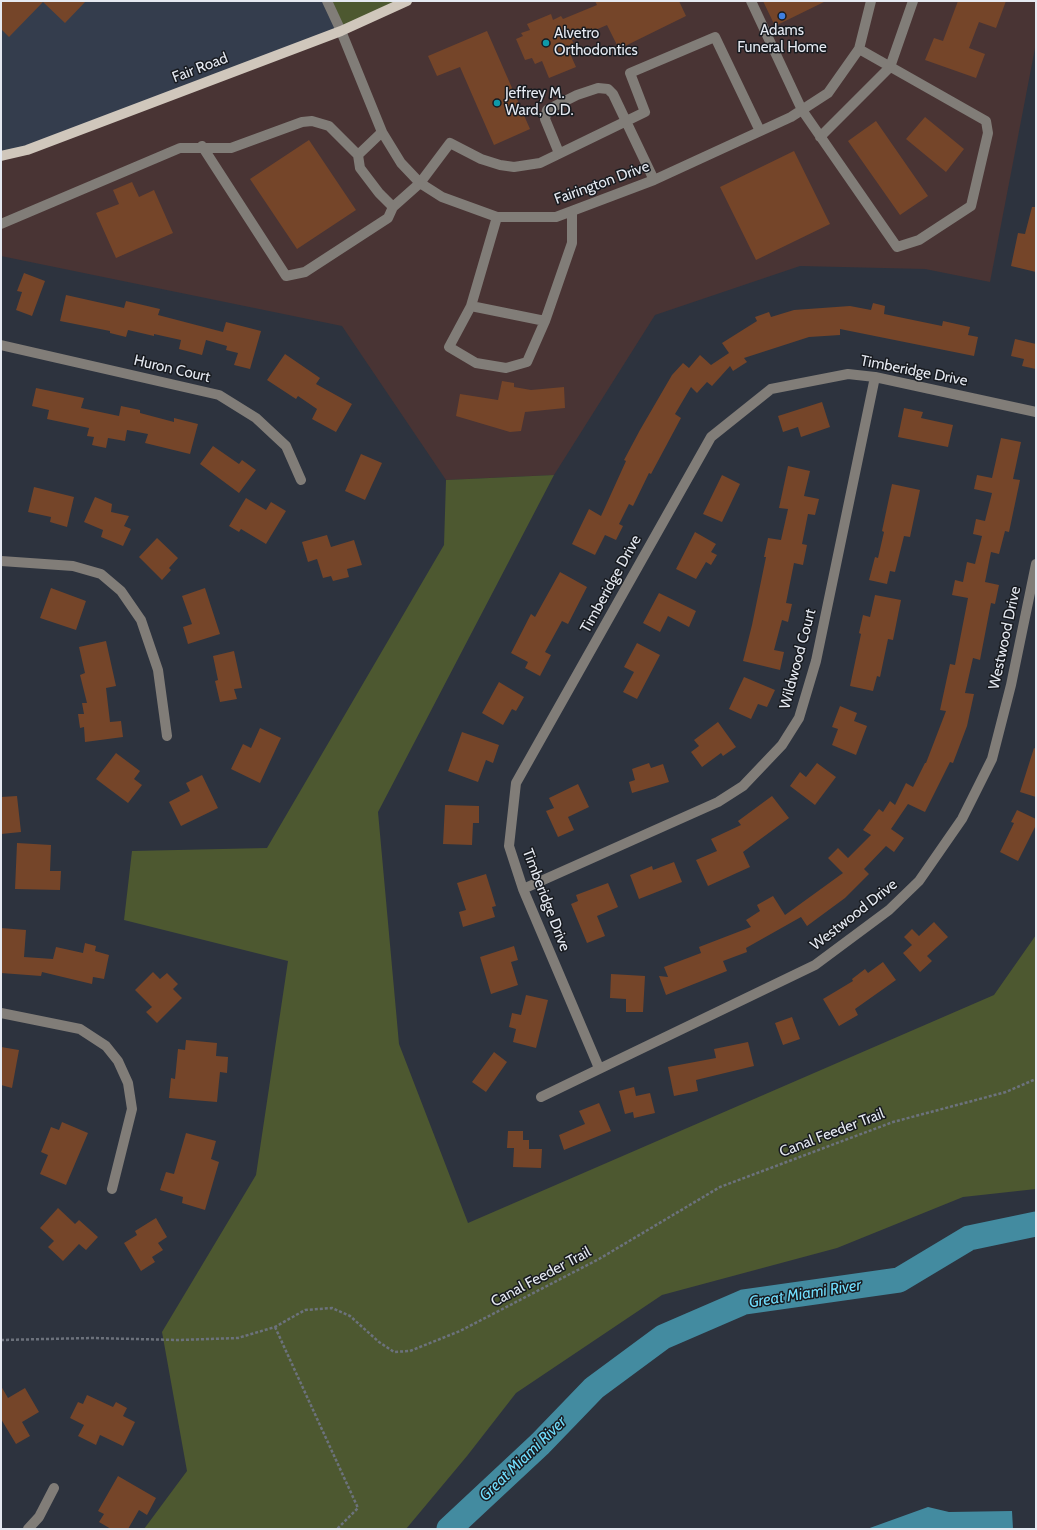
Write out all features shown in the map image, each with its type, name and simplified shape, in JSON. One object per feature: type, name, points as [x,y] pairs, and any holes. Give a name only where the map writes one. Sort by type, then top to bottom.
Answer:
[{"type":"main road","name":"Fair Road","points":[[1,156],[27,150],[341,31],[407,1]]},
{"type":"street","name":"Fairington Drive","points":[[327,1],[341,31],[382,132],[401,163],[420,183],[442,196],[497,217],[556,217],[654,180],[802,110],[828,93],[859,49],[871,1]]},
{"type":"street","points":[[751,1],[802,110],[897,247],[919,240],[971,206],[988,133],[986,121],[859,49]]},
{"type":"street","points":[[820,137],[890,67],[913,1]]},
{"type":"street","points":[[202,146],[286,276],[305,272],[388,218],[392,207],[420,183],[450,143],[481,159],[500,165],[514,167],[540,163],[645,112],[630,73],[715,38],[760,131]]},
{"type":"street","points":[[559,153],[545,119],[547,110],[577,95],[598,88],[608,88],[613,94],[654,180]]},
{"type":"street","points":[[1,224],[180,148],[202,146],[232,148],[302,122],[312,121],[329,126],[358,155],[360,168],[392,207]]},
{"type":"street","points":[[358,155],[382,132]]},
{"type":"street","points":[[497,217],[471,306],[449,347],[476,363],[506,368],[527,362],[545,321],[572,243],[572,211]]},
{"type":"street","points":[[471,306],[545,321]]},
{"type":"street","name":"Huron Court","points":[[1,345],[219,395],[256,418],[286,446],[301,480]]},
{"type":"street","name":"Timberidge Drive","points":[[599,1068],[523,890],[508,846],[516,783],[711,437],[770,389],[848,374],[875,377],[1036,412]]},
{"type":"street","name":"Wildwood Court","points":[[523,890],[718,802],[744,786],[782,745],[799,718],[816,661],[875,377]]},
{"type":"street","points":[[1,562],[73,566],[101,574],[121,591],[140,620],[158,670],[167,736]]},
{"type":"street","name":"Westwood Drive","points":[[541,1097],[815,965],[889,910],[919,881],[962,819],[992,759],[1011,685],[1036,564]]},
{"type":"street","points":[[1,1013],[80,1029],[106,1046],[118,1061],[128,1083],[132,1109],[112,1189]]},
{"type":"street","points":[[28,1529],[39,1517],[54,1488]]},
{"type":"path","name":"Canal Feeder Trail","points":[[1,1340],[92,1338],[178,1340],[238,1338],[275,1327],[305,1310],[332,1308],[350,1316],[379,1342],[394,1352],[410,1351],[460,1331],[599,1259],[720,1188],[893,1122],[1006,1092],[1036,1079]]},
{"type":"path","points":[[275,1327],[358,1508],[337,1529]]},
{"type":"shaded area","points":[[1,1],[327,1],[341,31],[1,156]]},
{"type":"shaded area","points":[[407,1],[1036,1],[1036,43],[990,282],[925,269],[800,266],[655,315],[554,475],[446,480],[342,326],[1,256],[1,156]]},
{"type":"green space","points":[[327,1],[407,1],[341,31]]},
{"type":"green space","points":[[554,475],[378,812],[399,1044],[468,1223],[994,995],[1036,935],[1036,1189],[963,1197],[837,1248],[662,1295],[516,1393],[467,1456],[406,1529],[144,1529],[187,1471],[162,1332],[256,1175],[288,961],[124,920],[132,851],[267,848],[444,545],[446,480]]},
{"type":"water","points":[[928,1507],[949,1512],[1012,1511],[1013,1529],[867,1529]]},
{"type":"building","points":[[1,1],[86,1],[65,23],[43,2],[9,37],[1,29]]},
{"type":"building","points":[[595,1],[679,1],[686,16],[619,49],[607,25],[572,40],[575,47],[568,49],[576,67],[549,78],[542,61],[535,64],[532,58],[525,60],[516,39],[523,36],[521,33],[530,30],[527,24],[551,14],[553,20],[561,16],[563,19],[597,5]]},
{"type":"building","name":"Adams Funeral Home","points":[[763,1],[826,1],[775,26]]},
{"type":"building","points":[[958,1],[1006,1],[996,28],[979,22],[969,48],[985,54],[976,78],[925,60],[934,38],[943,41]]},
{"type":"building","name":"Jeffrey M. Ward, O.D.","points":[[487,31],[530,129],[494,145],[460,67],[437,76],[428,56]]},
{"type":"building","points":[[925,117],[964,149],[946,172],[906,139]]},
{"type":"building","points":[[876,121],[928,196],[900,215],[848,141]]},
{"type":"building","points":[[309,140],[356,210],[297,249],[250,179]]},
{"type":"building","points":[[794,151],[830,224],[756,260],[720,187]]},
{"type":"building","points":[[132,182],[139,197],[154,190],[173,233],[116,258],[96,213],[119,204],[113,190]]},
{"type":"building","points":[[1032,207],[1036,207],[1036,272],[1011,266],[1018,233],[1025,234]]},
{"type":"building","points":[[24,273],[45,281],[32,316],[16,310],[22,292],[17,291]]},
{"type":"building","points":[[66,295],[124,308],[126,301],[160,309],[158,315],[223,332],[226,322],[261,331],[250,369],[234,365],[238,353],[226,350],[227,346],[206,340],[202,355],[179,349],[181,340],[128,330],[126,337],[110,333],[110,331],[60,321]]},
{"type":"building","points":[[873,303],[885,306],[884,314],[942,326],[943,321],[970,327],[968,335],[978,337],[974,356],[840,329],[840,335],[809,337],[744,358],[747,362],[733,371],[730,366],[712,386],[707,382],[697,393],[691,387],[675,414],[681,418],[651,474],[649,473],[633,506],[629,504],[619,524],[623,526],[616,540],[605,535],[595,555],[572,544],[589,509],[601,516],[626,461],[624,460],[640,430],[672,375],[683,363],[689,368],[700,355],[711,365],[729,353],[722,343],[757,321],[755,317],[769,312],[771,317],[794,310],[850,306],[871,310]]},
{"type":"building","points":[[1015,339],[1036,344],[1036,369],[1022,366],[1024,359],[1011,356]]},
{"type":"building","points":[[285,354],[320,378],[316,384],[352,404],[336,432],[312,419],[317,409],[298,396],[296,399],[267,380]]},
{"type":"building","points":[[502,381],[514,383],[514,387],[531,390],[564,387],[565,408],[525,412],[521,431],[510,432],[456,416],[460,394],[498,400]]},
{"type":"building","points":[[36,388],[84,398],[81,408],[119,416],[121,406],[140,410],[140,413],[174,422],[174,418],[198,424],[190,454],[145,443],[148,434],[127,430],[125,441],[108,438],[106,448],[92,445],[94,437],[87,436],[89,428],[47,419],[49,410],[32,406]]},
{"type":"building","points":[[822,402],[830,427],[801,437],[798,427],[783,432],[778,416]]},
{"type":"building","points":[[904,408],[923,412],[921,418],[953,425],[948,447],[898,437]]},
{"type":"building","points":[[1001,438],[1021,442],[1013,479],[1020,480],[1009,532],[1005,531],[999,554],[991,552],[985,582],[999,585],[995,604],[991,603],[980,660],[973,658],[965,693],[974,694],[967,726],[953,763],[950,762],[925,812],[908,804],[891,829],[904,838],[894,852],[886,846],[864,869],[869,874],[845,898],[807,926],[801,917],[746,948],[747,952],[723,961],[727,971],[666,995],[659,976],[668,977],[664,967],[701,953],[699,947],[751,927],[746,920],[760,911],[757,905],[773,896],[785,915],[843,873],[828,858],[838,848],[848,858],[871,835],[863,830],[879,809],[883,812],[890,801],[895,805],[906,783],[913,787],[926,763],[946,711],[940,710],[950,664],[955,665],[968,598],[952,595],[955,580],[963,582],[967,562],[975,564],[982,536],[973,534],[976,519],[985,521],[992,493],[974,489],[977,475],[992,478]]},
{"type":"building","points":[[213,446],[239,464],[242,460],[256,470],[239,493],[200,464]]},
{"type":"building","points":[[361,454],[382,463],[365,500],[345,491]]},
{"type":"building","points":[[788,466],[810,471],[804,496],[819,499],[815,515],[808,514],[802,544],[807,545],[803,565],[794,563],[786,603],[792,604],[788,622],[782,620],[774,650],[784,652],[780,670],[743,661],[766,557],[764,557],[768,538],[781,540],[788,509],[779,508]]},
{"type":"building","points":[[722,475],[740,484],[722,522],[703,514]]},
{"type":"building","points":[[892,484],[920,490],[910,537],[904,536],[895,572],[890,571],[887,584],[869,580],[875,557],[878,558]]},
{"type":"building","points":[[34,487],[74,497],[67,527],[50,522],[51,517],[28,512]]},
{"type":"building","points":[[95,497],[112,504],[111,512],[129,516],[124,526],[131,529],[123,546],[101,537],[103,530],[84,522]]},
{"type":"building","points":[[246,498],[266,510],[271,502],[286,511],[266,544],[241,529],[239,532],[229,526]]},
{"type":"building","points":[[695,532],[716,544],[711,552],[717,555],[711,565],[706,562],[696,579],[676,569]]},
{"type":"building","points":[[327,535],[331,547],[354,540],[362,565],[347,569],[349,577],[333,581],[331,576],[323,578],[317,559],[308,562],[302,542]]},
{"type":"building","points":[[157,538],[178,558],[169,568],[171,570],[162,580],[139,557]]},
{"type":"building","points":[[560,572],[587,587],[568,624],[562,621],[545,652],[551,655],[540,676],[525,668],[528,662],[511,653],[531,614],[535,617]]},
{"type":"building","points":[[51,588],[86,601],[76,630],[40,618]]},
{"type":"building","points":[[205,588],[220,634],[188,644],[183,627],[192,624],[182,596]]},
{"type":"building","points":[[659,593],[696,611],[689,627],[668,616],[660,632],[643,623]]},
{"type":"building","points":[[875,595],[901,600],[893,640],[888,639],[880,677],[877,676],[873,691],[850,686],[861,634],[859,633],[863,615],[870,617]]},
{"type":"building","points":[[106,641],[116,686],[106,688],[110,722],[121,721],[123,737],[85,742],[84,727],[80,728],[78,714],[84,714],[82,703],[87,703],[80,675],[85,673],[79,647]]},
{"type":"building","points":[[637,643],[660,655],[637,699],[623,692],[634,672],[624,667]]},
{"type":"building","points":[[234,651],[242,688],[234,689],[237,699],[220,702],[215,681],[218,680],[213,656]]},
{"type":"building","points":[[744,677],[775,690],[767,707],[758,704],[751,719],[729,709]]},
{"type":"building","points":[[499,682],[524,697],[516,711],[512,709],[503,725],[482,713]]},
{"type":"building","points":[[840,706],[857,713],[854,721],[867,726],[856,755],[832,745],[838,729],[832,727]]},
{"type":"building","points":[[718,722],[736,747],[723,756],[721,753],[702,767],[691,752],[699,746],[694,740]]},
{"type":"building","points":[[260,728],[281,738],[260,783],[231,769],[243,744],[251,748]]},
{"type":"building","points":[[462,732],[499,745],[493,763],[486,760],[478,782],[448,771]]},
{"type":"building","points":[[1034,748],[1036,749],[1036,797],[1020,792]]},
{"type":"building","points":[[116,753],[140,771],[134,779],[142,785],[128,803],[96,779]]},
{"type":"building","points":[[649,763],[651,768],[663,764],[669,782],[632,793],[629,782],[635,780],[632,769]]},
{"type":"building","points":[[817,763],[836,777],[815,805],[790,786],[800,772],[806,777]]},
{"type":"building","points":[[202,775],[218,808],[181,826],[169,802],[190,791],[186,783]]},
{"type":"building","points":[[578,784],[589,807],[568,817],[574,830],[558,837],[546,811],[554,808],[549,798]]},
{"type":"building","points":[[17,796],[21,832],[1,834],[1,797]]},
{"type":"building","points":[[772,796],[789,818],[743,852],[750,867],[708,886],[696,860],[717,851],[711,839],[741,825],[738,821]]},
{"type":"building","points":[[445,805],[479,806],[479,823],[473,823],[472,845],[443,844]]},
{"type":"building","points":[[1017,810],[1036,819],[1036,825],[1018,861],[1000,852],[1014,823],[1011,822]]},
{"type":"building","points":[[17,843],[51,845],[50,871],[61,871],[60,890],[15,889]]},
{"type":"building","points":[[674,862],[682,882],[639,899],[630,875],[652,866],[653,870]]},
{"type":"building","points":[[486,874],[496,906],[492,907],[495,917],[463,927],[459,912],[466,910],[457,883]]},
{"type":"building","points":[[608,883],[618,907],[597,916],[605,936],[587,943],[571,904],[578,901],[576,895]]},
{"type":"building","points":[[934,922],[948,937],[927,956],[932,961],[920,972],[903,953],[912,945],[904,937],[912,929],[919,936]]},
{"type":"building","points":[[1,928],[26,930],[24,957],[53,959],[56,947],[83,953],[85,943],[96,946],[95,951],[109,955],[104,979],[93,977],[92,984],[42,972],[41,976],[1,973]]},
{"type":"building","points":[[514,946],[518,960],[511,962],[518,985],[491,994],[480,957]]},
{"type":"building","points":[[883,962],[896,980],[855,1009],[858,1015],[839,1026],[823,999],[853,981],[852,979],[865,969],[868,973]]},
{"type":"building","points":[[153,972],[160,979],[167,973],[178,984],[173,989],[182,998],[157,1023],[146,1012],[152,1007],[135,990]]},
{"type":"building","points":[[611,974],[645,976],[643,1012],[626,1012],[626,999],[610,998]]},
{"type":"building","points":[[526,995],[548,1000],[536,1048],[513,1042],[516,1029],[509,1027],[512,1013],[521,1015]]},
{"type":"building","points":[[792,1017],[800,1039],[783,1045],[775,1023]]},
{"type":"building","points":[[186,1040],[217,1043],[216,1056],[228,1057],[227,1073],[220,1072],[217,1102],[169,1098],[171,1078],[175,1079],[178,1049],[185,1050]]},
{"type":"building","points":[[748,1042],[754,1066],[696,1080],[698,1091],[674,1096],[668,1067],[716,1058],[714,1049]]},
{"type":"building","points":[[1,1047],[19,1050],[12,1088],[1,1085]]},
{"type":"building","points":[[494,1052],[507,1062],[486,1092],[472,1082]]},
{"type":"building","points":[[634,1087],[636,1096],[650,1093],[655,1113],[634,1118],[633,1112],[625,1114],[619,1091]]},
{"type":"building","points":[[599,1103],[611,1131],[564,1150],[559,1135],[585,1124],[579,1111]]},
{"type":"building","points":[[62,1122],[88,1133],[66,1185],[40,1174],[48,1155],[41,1152],[51,1127],[59,1130]]},
{"type":"building","points":[[508,1131],[523,1131],[523,1140],[529,1140],[529,1149],[542,1149],[541,1168],[513,1167],[514,1148],[507,1148]]},
{"type":"building","points":[[186,1133],[216,1141],[211,1159],[219,1162],[205,1210],[182,1203],[183,1197],[160,1190],[166,1172],[174,1174]]},
{"type":"building","points":[[58,1208],[75,1224],[79,1220],[98,1237],[86,1250],[79,1244],[63,1261],[48,1247],[54,1241],[40,1228]]},
{"type":"building","points":[[156,1218],[167,1237],[158,1243],[163,1250],[152,1257],[155,1262],[141,1271],[124,1243],[137,1235],[135,1231]]},
{"type":"building","points":[[1,1386],[8,1398],[25,1388],[39,1412],[22,1422],[30,1436],[16,1444],[1,1419]]},
{"type":"building","points":[[87,1395],[113,1407],[116,1402],[127,1408],[123,1416],[135,1422],[123,1446],[100,1435],[96,1445],[78,1436],[84,1425],[70,1418],[78,1402],[83,1404]]},
{"type":"building","points":[[118,1476],[156,1498],[147,1515],[139,1510],[128,1529],[111,1529],[99,1522],[104,1514],[98,1511]]},
{"type":"waterway","name":"Great Miami River","points":[[449,1529],[540,1444],[594,1388],[663,1337],[744,1302],[899,1280],[969,1238],[1036,1224]]},
{"type":"place","name":"Adams Funeral Home","points":[[782,16]]},
{"type":"place","name":"Alvetro Orthodontics","points":[[546,43]]},
{"type":"place","name":"Jeffrey M. Ward, O.D.","points":[[497,103]]}]
